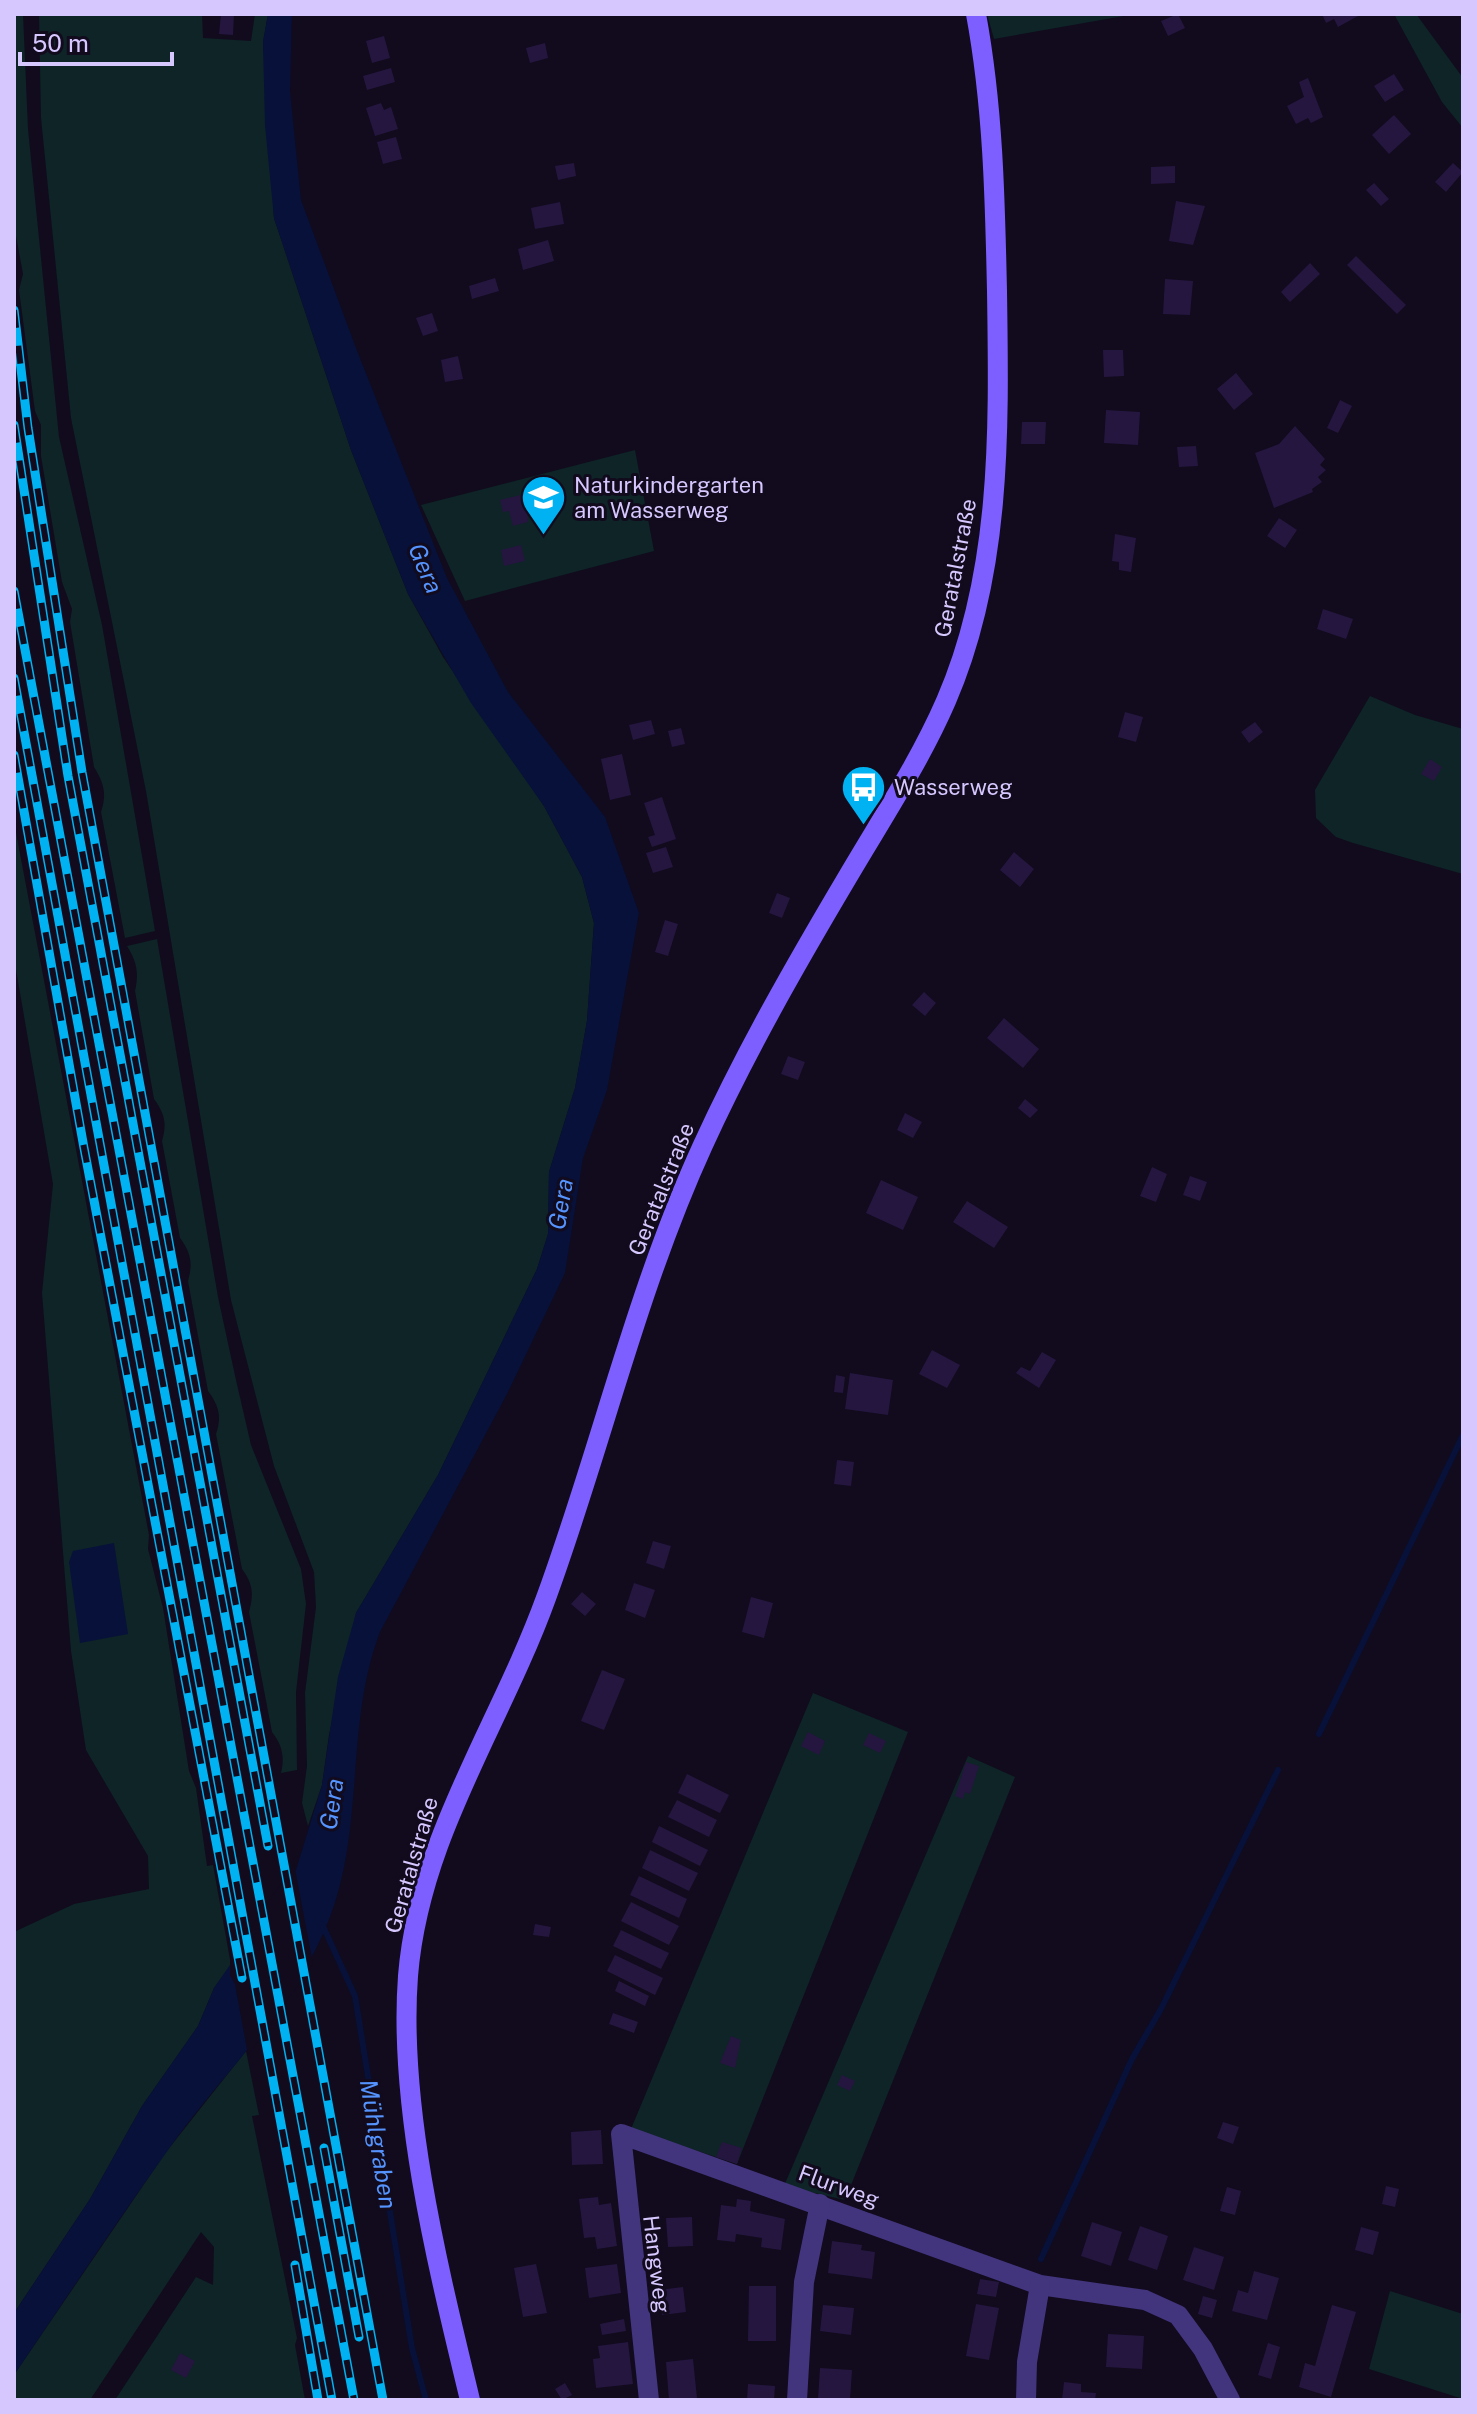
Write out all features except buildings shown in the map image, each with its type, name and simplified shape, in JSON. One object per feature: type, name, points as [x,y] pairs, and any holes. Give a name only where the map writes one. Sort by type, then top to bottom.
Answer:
[{"type":"street","name":"Geratalstraße","points":[[470,2400],[431,2223],[417,2134],[407,2013],[414,1931],[444,1823],[544,1604],[625,1347],[685,1183],[806,947],[916,761],[945,703],[974,619],[991,529],[998,399],[995,165],[988,78],[976,14]]},
{"type":"street","name":"Flurweg","points":[[621,2134],[1040,2285],[1118,2293],[1145,2300],[1178,2315],[1203,2349],[1230,2400]]},
{"type":"street","name":"Hangweg","points":[[621,2134],[649,2400]]},
{"type":"street","points":[[797,2400],[804,2282],[820,2204]]},
{"type":"street","points":[[1026,2400],[1027,2362],[1040,2285]]},
{"type":"green space","points":[[14,14],[23,14],[28,129],[59,437],[102,625],[155,931],[125,938],[101,812],[104,789],[94,767],[70,622],[72,609],[62,582],[41,456],[41,425],[35,411],[19,290],[23,274],[14,225]]},
{"type":"green space","points":[[39,14],[202,14],[203,38],[251,41],[255,14],[268,14],[263,42],[274,218],[351,450],[408,594],[443,657],[544,806],[582,877],[594,923],[587,1021],[575,1088],[549,1172],[548,1234],[537,1269],[438,1475],[356,1613],[329,1735],[322,1785],[308,1826],[302,1803],[307,1766],[305,1693],[316,1607],[314,1572],[274,1466],[231,1300],[146,791],[71,418],[41,118]]},
{"type":"green space","points":[[987,14],[1135,14],[994,39]]},
{"type":"green space","points":[[1394,14],[1416,14],[1463,78],[1463,128],[1442,102]]},
{"type":"green space","name":"Naturkindergarten am Wasserweg","points":[[635,450],[654,551],[465,601],[421,505]]},
{"type":"green space","points":[[1370,696],[1415,715],[1463,729],[1463,874],[1336,837],[1316,818],[1315,790]]},
{"type":"green space","points":[[14,822],[149,1535],[148,1549],[163,1608],[207,1866],[213,1865],[231,1965],[214,1988],[198,2026],[142,2106],[90,2199],[14,2313],[14,1932],[74,1904],[149,1889],[148,1856],[86,1750],[71,1651],[42,1293],[53,1184],[14,958]]},
{"type":"green space","points":[[157,939],[218,1297],[236,1380],[251,1445],[301,1569],[306,1604],[296,1692],[297,1770],[281,1773],[282,1751],[272,1732],[249,1612],[252,1589],[242,1569],[216,1434],[218,1411],[208,1391],[188,1281],[190,1258],[180,1238],[162,1141],[164,1119],[154,1099],[135,991],[136,968],[127,946]]},
{"type":"green space","points":[[813,1693],[908,1732],[737,2164],[631,2129]]},
{"type":"green space","points":[[968,1756],[1015,1777],[845,2200],[784,2186]]},
{"type":"green space","points":[[246,2051],[259,2115],[252,2116],[297,2338],[295,2345],[305,2400],[115,2400],[196,2277],[213,2285],[214,2247],[201,2232],[90,2400],[14,2400],[14,2375],[166,2152]]},
{"type":"green space","points":[[1390,2291],[1463,2314],[1463,2399],[1369,2369]]},
{"type":"water","name":"Gera","points":[[268,14],[292,14],[290,91],[301,200],[447,578],[508,692],[605,817],[639,913],[607,1090],[583,1158],[565,1273],[507,1394],[380,1632],[369,1667],[362,1702],[348,1847],[330,1917],[298,1981],[278,2010],[168,2150],[14,2375],[14,2313],[90,2199],[142,2106],[198,2026],[214,1988],[296,1870],[322,1785],[338,1677],[356,1613],[438,1475],[537,1269],[548,1234],[549,1172],[575,1088],[587,1021],[594,923],[582,877],[544,806],[471,703],[408,594],[351,450],[274,218],[265,125],[263,42]]},
{"type":"water","points":[[114,1543],[128,1634],[80,1643],[69,1562],[73,1551]]},
{"type":"pier","points":[[294,1864],[313,1964],[248,2055],[235,1984],[230,1975],[230,1959]]},
{"type":"waterway","points":[[1319,1734],[1463,1435]]},
{"type":"waterway","points":[[1041,2259],[1132,2059],[1161,2009],[1278,1770]]},
{"type":"waterway","name":"Mühlgraben","points":[[322,1924],[355,1996],[412,2348],[426,2400]]},
{"type":"railway","points":[[14,310],[28,428],[82,772],[383,2400]]},
{"type":"railway","points":[[14,425],[68,776],[268,1846]]},
{"type":"railway","points":[[14,591],[354,2400]]},
{"type":"railway","points":[[14,678],[332,2400]]},
{"type":"railway","points":[[14,755],[84,1148],[242,1978]]},
{"type":"railway","points":[[324,2148],[359,2337]]},
{"type":"railway","points":[[295,2265],[318,2400]]},
{"type":"place","name":"Naturkindergarten am Wasserweg","points":[[543,537]]},
{"type":"place","name":"Wasserweg","points":[[863,826]]}]
